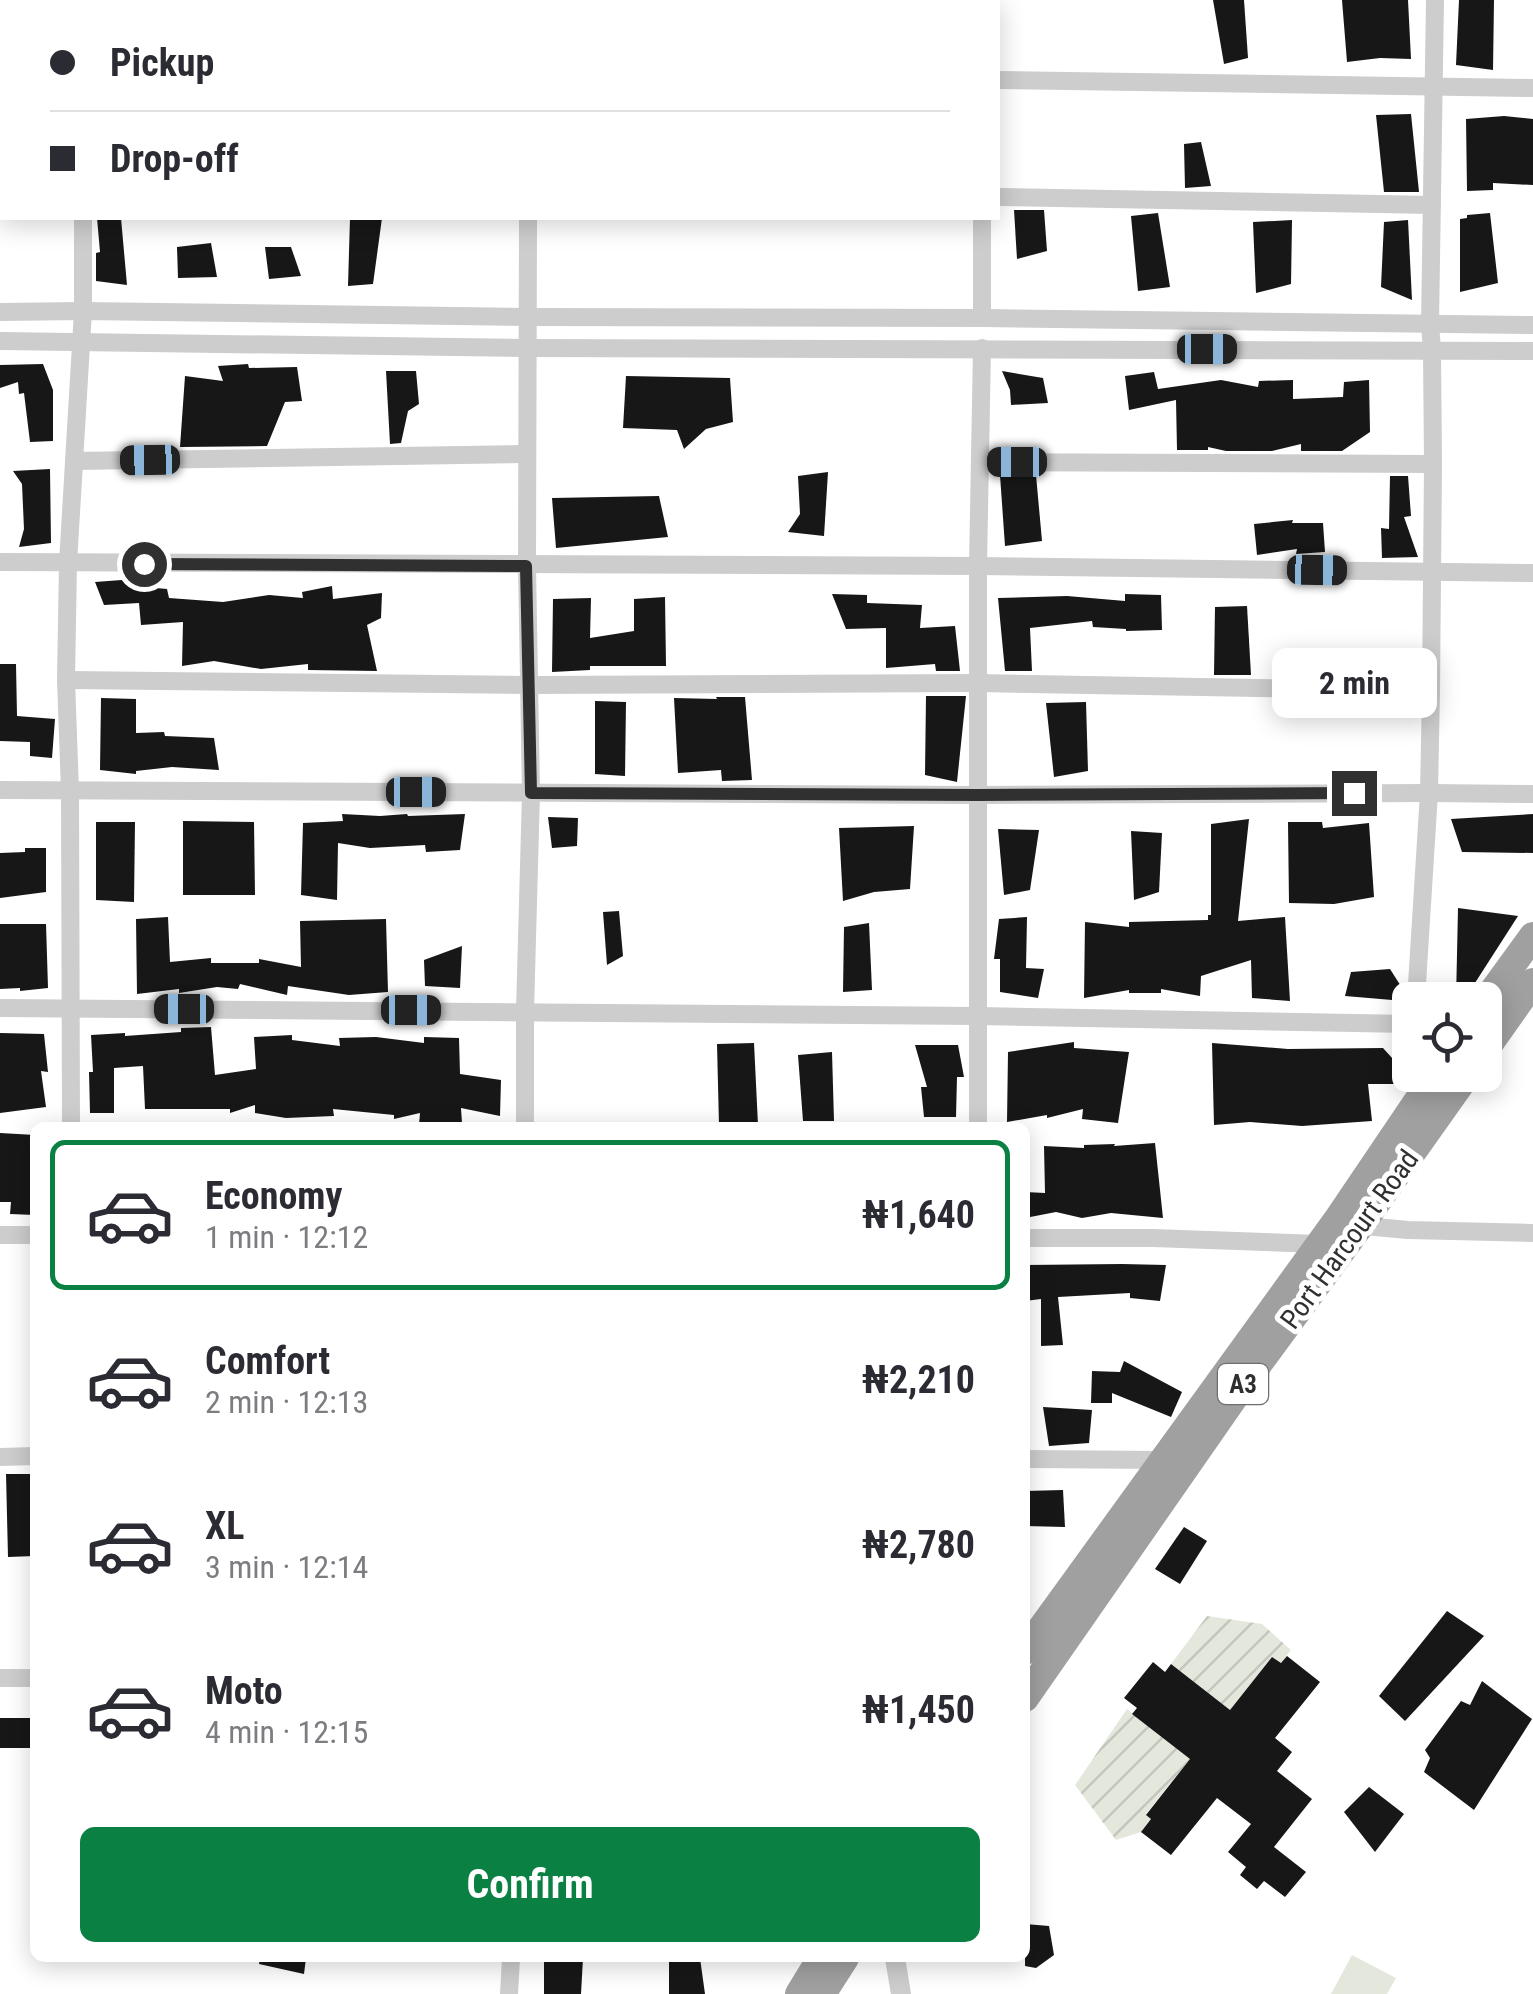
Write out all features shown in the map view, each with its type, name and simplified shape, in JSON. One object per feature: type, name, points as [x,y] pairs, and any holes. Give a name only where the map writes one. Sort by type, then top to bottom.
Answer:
[{"type":"highway","points":[[1500,982],[1533,936]]},
{"type":"highway","points":[[1502,1026],[1533,982]]},
{"type":"highway","name":"Port Harcourt Road","points":[[1030,1646],[1098,1572],[1240,1389],[1349,1223],[1425,1092]]},
{"type":"highway","name":"Port Harcourt Road","points":[[1030,1689],[1163,1460],[1319,1244],[1349,1223],[1454,1092]]},
{"type":"highway","points":[[798,1994],[819,1962]]},
{"type":"highway","points":[[822,1994],[842,1962]]},
{"type":"street","points":[[1417,982],[1431,691],[1430,324],[1435,0]]},
{"type":"street","points":[[1000,80],[1533,88]]},
{"type":"street","points":[[1000,197],[1432,205]]},
{"type":"street","points":[[71,1122],[66,680],[68,563],[84,311],[83,220]]},
{"type":"street","points":[[525,1122],[531,793],[526,566],[528,220]]},
{"type":"street","points":[[982,220],[982,318]]},
{"type":"street","points":[[0,312],[1533,325]]},
{"type":"street","points":[[0,341],[527,348],[1533,351]]},
{"type":"street","points":[[978,1122],[977,683],[982,348]]},
{"type":"street","points":[[74,461],[527,454]]},
{"type":"street","points":[[980,462],[1433,464]]},
{"type":"street","points":[[0,562],[978,566],[1533,573]]},
{"type":"street","points":[[66,680],[529,685],[977,683],[1431,691]]},
{"type":"street","points":[[0,790],[1533,794]]},
{"type":"street","points":[[0,1008],[978,1016],[1392,1024]]},
{"type":"street","points":[[1349,1223],[1533,1233]]},
{"type":"street","points":[[0,1235],[30,1235]]},
{"type":"street","points":[[1030,1238],[1319,1244]]},
{"type":"street","points":[[0,1457],[30,1456]]},
{"type":"street","points":[[1030,1459],[1163,1460]]},
{"type":"street","points":[[0,1678],[30,1678]]},
{"type":"street","points":[[509,1994],[511,1962]]},
{"type":"street","points":[[896,1962],[901,1994]]},
{"type":"shaded area","points":[[1207,1616],[1262,1624],[1291,1650],[1281,1663],[1272,1657],[1230,1710],[1171,1664]]},
{"type":"shaded area","points":[[1127,1709],[1190,1759],[1146,1814],[1151,1819],[1141,1832],[1116,1840],[1075,1785]]},
{"type":"shaded area","points":[[1352,1955],[1396,1978],[1387,1994],[1331,1994]]},
{"type":"building","points":[[1213,0],[1244,0],[1248,58],[1224,64]]},
{"type":"building","points":[[1342,0],[1408,0],[1411,59],[1347,62]]},
{"type":"building","points":[[1459,0],[1494,0],[1493,70],[1456,65]]},
{"type":"building","points":[[1411,114],[1419,192],[1384,192],[1376,115]]},
{"type":"building","points":[[1466,119],[1533,119],[1533,185],[1493,183],[1493,190],[1467,191]]},
{"type":"building","points":[[1201,142],[1211,186],[1185,188],[1184,144]]},
{"type":"building","points":[[1014,210],[1044,210],[1047,251],[1017,259]]},
{"type":"building","points":[[1158,213],[1170,287],[1138,291],[1131,216]]},
{"type":"building","points":[[1490,213],[1498,283],[1460,292],[1460,219]]},
{"type":"building","points":[[97,220],[121,220],[127,285],[96,281],[96,253],[100,252]]},
{"type":"building","points":[[350,220],[382,220],[373,284],[348,286]]},
{"type":"building","points":[[1292,220],[1291,284],[1256,293],[1253,222]]},
{"type":"building","points":[[1408,220],[1412,300],[1381,287],[1384,222]]},
{"type":"building","points":[[211,243],[217,277],[178,278],[177,247]]},
{"type":"building","points":[[265,247],[291,247],[301,276],[269,279]]},
{"type":"building","points":[[43,364],[53,390],[53,441],[30,442],[24,393],[19,394],[18,382],[0,388],[0,365]]},
{"type":"building","points":[[248,364],[249,368],[297,367],[302,401],[285,402],[267,446],[180,447],[185,376],[223,381],[218,366]]},
{"type":"building","points":[[386,371],[416,371],[419,404],[408,411],[401,443],[390,444]]},
{"type":"building","points":[[1002,371],[1043,378],[1048,403],[1011,405]]},
{"type":"building","points":[[1154,372],[1158,389],[1221,380],[1258,387],[1259,381],[1293,380],[1293,399],[1343,397],[1344,382],[1369,380],[1370,432],[1342,451],[1301,451],[1301,444],[1272,451],[1208,447],[1177,450],[1176,400],[1129,410],[1125,376]]},
{"type":"building","points":[[626,376],[730,378],[733,422],[706,429],[684,449],[677,430],[623,428]]},
{"type":"building","points":[[50,469],[51,543],[19,547],[24,529],[22,484],[13,471]]},
{"type":"building","points":[[828,472],[824,536],[788,532],[800,514],[798,476]]},
{"type":"building","points":[[1000,475],[1036,475],[1042,541],[1005,546]]},
{"type":"building","points":[[1390,476],[1408,476],[1411,516],[1404,517],[1418,557],[1382,558],[1381,528],[1389,529]]},
{"type":"building","points":[[659,496],[668,537],[556,548],[552,498]]},
{"type":"building","points":[[1293,520],[1292,523],[1323,523],[1325,552],[1296,554],[1297,549],[1257,555],[1254,524]]},
{"type":"building","points":[[135,579],[134,586],[167,589],[169,598],[223,602],[269,595],[303,598],[302,592],[332,586],[333,599],[382,593],[381,618],[367,625],[377,671],[308,670],[308,664],[261,669],[214,661],[182,666],[183,622],[141,625],[139,603],[104,605],[95,582]]},
{"type":"building","points":[[832,594],[867,595],[867,603],[922,605],[920,628],[955,626],[960,671],[936,671],[935,664],[886,668],[886,628],[846,629]]},
{"type":"building","points":[[1125,594],[1161,595],[1162,630],[1093,627],[1092,621],[1030,628],[1032,671],[1005,671],[998,598],[1067,596],[1125,601]]},
{"type":"building","points":[[665,597],[666,666],[590,666],[590,670],[552,672],[553,599],[591,598],[590,638],[634,631],[634,599]]},
{"type":"building","points":[[1247,606],[1251,675],[1214,675],[1215,607]]},
{"type":"building","points":[[0,664],[16,664],[17,716],[55,719],[52,758],[30,756],[30,742],[0,741]]},
{"type":"building","points":[[926,696],[966,696],[957,782],[925,775]]},
{"type":"building","points":[[745,697],[752,780],[722,781],[721,770],[678,773],[674,698]]},
{"type":"building","points":[[101,698],[136,699],[136,733],[214,738],[219,770],[172,767],[136,774],[100,770]]},
{"type":"building","points":[[595,701],[626,702],[625,776],[595,774]]},
{"type":"building","points":[[1086,702],[1088,771],[1054,777],[1046,703]]},
{"type":"building","points":[[342,814],[465,814],[460,850],[426,852],[425,845],[370,848],[338,843],[337,900],[301,895],[303,823],[343,821]]},
{"type":"building","points":[[1533,814],[1533,853],[1462,852],[1451,819]]},
{"type":"building","points":[[548,817],[578,818],[577,846],[552,848]]},
{"type":"building","points":[[1249,819],[1238,921],[1285,917],[1290,1001],[1252,998],[1251,960],[1201,976],[1200,996],[1161,989],[1161,993],[1129,990],[1084,998],[1085,922],[1129,927],[1129,922],[1208,920],[1211,824]]},
{"type":"building","points":[[183,821],[254,822],[255,895],[183,895]]},
{"type":"building","points":[[96,822],[135,822],[134,902],[96,900]]},
{"type":"building","points":[[1288,822],[1322,822],[1323,828],[1369,823],[1374,897],[1334,904],[1289,903]]},
{"type":"building","points":[[914,826],[910,889],[874,892],[843,901],[839,828]]},
{"type":"building","points":[[998,829],[1039,830],[1030,890],[1004,895]]},
{"type":"building","points":[[1131,831],[1162,833],[1159,892],[1134,900]]},
{"type":"building","points":[[25,848],[46,848],[46,892],[0,898],[0,853],[25,852]]},
{"type":"building","points":[[1458,908],[1518,916],[1476,982],[1456,982]]},
{"type":"building","points":[[619,911],[623,956],[607,965],[603,912]]},
{"type":"building","points":[[168,917],[170,962],[211,958],[211,963],[259,963],[259,959],[301,967],[300,921],[386,919],[388,992],[349,995],[288,986],[287,995],[240,984],[238,989],[217,987],[137,994],[136,919]]},
{"type":"building","points":[[1027,917],[1026,968],[1044,969],[1038,998],[1000,992],[1000,959],[994,959],[999,919]]},
{"type":"building","points":[[869,923],[872,990],[843,992],[844,927]]},
{"type":"building","points":[[0,924],[46,924],[48,988],[0,989]]},
{"type":"building","points":[[462,946],[460,988],[425,986],[424,960]]},
{"type":"building","points":[[1390,969],[1398,982],[1392,982],[1392,1000],[1345,996],[1351,972]]},
{"type":"building","points":[[211,1027],[215,1075],[256,1069],[254,1037],[292,1035],[292,1040],[340,1046],[339,1038],[376,1037],[424,1043],[424,1037],[459,1038],[460,1074],[501,1080],[500,1116],[461,1108],[462,1122],[419,1122],[420,1113],[394,1119],[394,1115],[333,1109],[334,1116],[286,1118],[255,1113],[255,1105],[230,1113],[230,1109],[145,1109],[143,1066],[114,1068],[114,1113],[90,1113],[91,1035],[181,1032],[181,1028]]},
{"type":"building","points":[[0,1033],[44,1034],[48,1072],[41,1071],[46,1107],[0,1113]]},
{"type":"building","points":[[1074,1042],[1074,1048],[1129,1052],[1118,1123],[1082,1119],[1083,1109],[1007,1122],[1008,1052]]},
{"type":"building","points":[[754,1043],[758,1122],[719,1122],[717,1044]]},
{"type":"building","points":[[1212,1043],[1288,1049],[1383,1048],[1392,1058],[1392,1084],[1368,1084],[1372,1121],[1302,1126],[1250,1122],[1214,1125]]},
{"type":"building","points":[[915,1045],[958,1045],[964,1077],[957,1077],[956,1117],[924,1117],[921,1087],[927,1087]]},
{"type":"building","points":[[832,1052],[834,1121],[803,1121],[798,1055]]},
{"type":"building","points":[[0,1133],[30,1135],[30,1215],[10,1214],[11,1202],[0,1202]]},
{"type":"building","points":[[1155,1143],[1163,1218],[1111,1213],[1082,1218],[1056,1212],[1030,1217],[1030,1192],[1045,1193],[1044,1146]]},
{"type":"building","points":[[1030,1265],[1166,1265],[1160,1301],[1130,1298],[1130,1293],[1058,1297],[1063,1345],[1041,1346],[1041,1299],[1030,1300]]},
{"type":"building","points":[[1124,1361],[1182,1392],[1171,1417],[1112,1393],[1112,1403],[1091,1403],[1092,1371],[1120,1372]]},
{"type":"building","points":[[1043,1407],[1092,1410],[1089,1443],[1049,1446]]},
{"type":"building","points":[[6,1474],[30,1474],[30,1556],[8,1557]]},
{"type":"building","points":[[1063,1490],[1065,1527],[1030,1526],[1030,1491]]},
{"type":"building","points":[[1184,1527],[1207,1541],[1180,1584],[1155,1569]]},
{"type":"building","points":[[1447,1611],[1484,1636],[1405,1721],[1379,1696]]},
{"type":"building","points":[[1287,1656],[1320,1682],[1275,1738],[1292,1752],[1277,1771],[1312,1799],[1274,1847],[1306,1872],[1285,1897],[1264,1881],[1257,1889],[1240,1875],[1246,1867],[1228,1852],[1251,1824],[1217,1798],[1171,1855],[1141,1832],[1151,1819],[1146,1815],[1190,1759],[1132,1714],[1137,1708],[1124,1698],[1153,1662],[1165,1672],[1171,1664],[1230,1710],[1272,1657],[1281,1663]]},
{"type":"building","points":[[1482,1681],[1532,1719],[1474,1810],[1424,1772],[1430,1758],[1425,1750],[1461,1701],[1470,1705]]},
{"type":"building","points":[[0,1718],[30,1718],[30,1748],[0,1748]]},
{"type":"building","points":[[1369,1787],[1404,1814],[1375,1852],[1344,1812]]},
{"type":"building","points":[[1030,1924],[1049,1926],[1054,1955],[1036,1968],[1025,1966],[1025,1962],[1030,1962]]},
{"type":"building","points":[[259,1962],[306,1962],[304,1974]]},
{"type":"building","points":[[544,1962],[583,1962],[581,1994],[544,1994]]},
{"type":"building","points":[[669,1962],[701,1962],[705,1994],[669,1994]]},
{"type":"route","points":[[144,564],[526,566],[531,793],[1354,793]]}]
